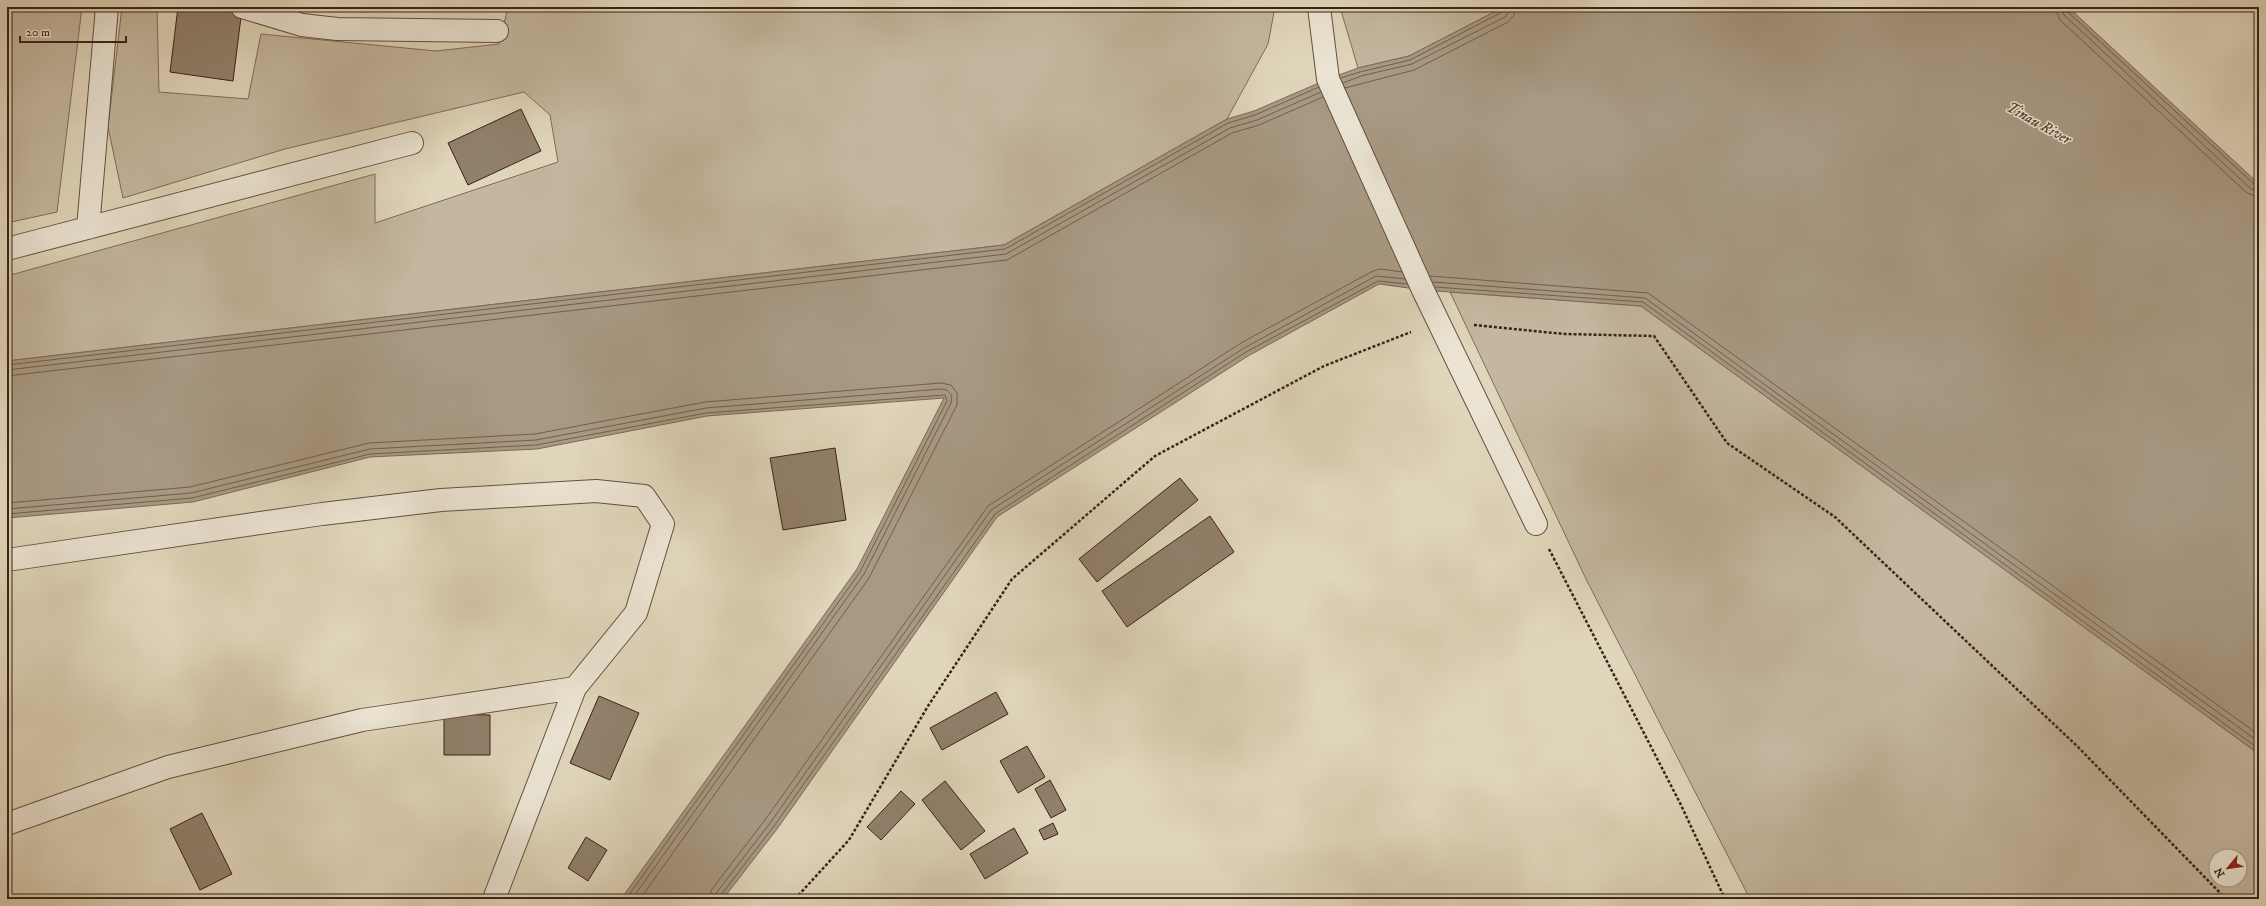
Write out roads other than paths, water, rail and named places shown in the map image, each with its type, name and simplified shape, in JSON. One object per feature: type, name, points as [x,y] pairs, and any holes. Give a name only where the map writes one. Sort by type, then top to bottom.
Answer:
[{"type":"street","points":[[88,228],[108,7]]},
{"type":"street","points":[[242,7],[302,26],[337,29],[497,31]]},
{"type":"street","points":[[1318,7],[1328,79],[1438,322],[1536,524]]},
{"type":"street","points":[[7,249],[412,143]]},
{"type":"street","points":[[7,560],[322,514],[441,500],[596,491],[644,496],[663,524],[636,613],[575,688],[494,899]]},
{"type":"street","points":[[7,824],[168,767],[362,720],[575,688]]},
{"type":"water","name":"Tinau River","points":[[1504,7],[2068,7],[2259,184],[2259,754],[1641,306],[1423,290],[1379,284],[1248,356],[997,517],[777,829],[723,899],[621,899],[857,569],[944,398],[707,416],[537,449],[370,457],[193,502],[7,518],[7,361],[1004,245],[1227,119],[1254,111],[1328,79],[1358,68],[1409,56]]}]
